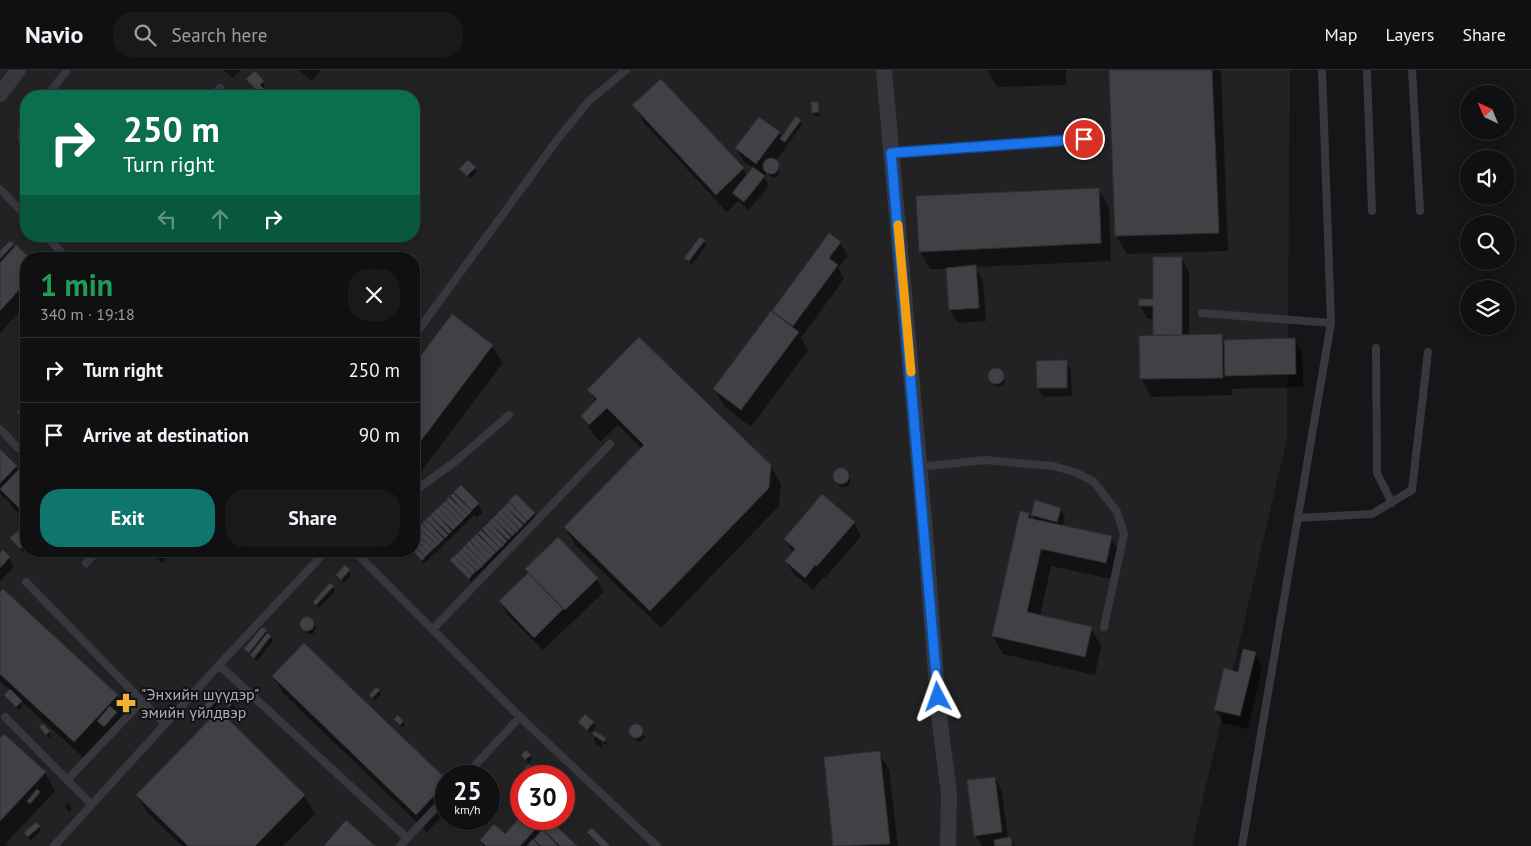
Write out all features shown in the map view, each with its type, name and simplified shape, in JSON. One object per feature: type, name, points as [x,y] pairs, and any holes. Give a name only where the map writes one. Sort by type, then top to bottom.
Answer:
[{"type":"street","points":[[0,94],[18,70]]},
{"type":"street","points":[[884,70],[939,716],[949,793],[948,846]]},
{"type":"lane","points":[[51,90],[67,70]]},
{"type":"lane","points":[[420,328],[557,140],[588,102],[626,70]]},
{"type":"lane","points":[[1242,846],[1331,323],[1322,70]]},
{"type":"lane","points":[[1367,70],[1372,211]]},
{"type":"lane","points":[[1412,70],[1420,211]]},
{"type":"lane","points":[[891,153],[1084,139]]},
{"type":"lane","points":[[0,189],[20,210]]},
{"type":"lane","points":[[52,242],[61,252]]},
{"type":"lane","points":[[1202,313],[1331,323]]},
{"type":"lane","points":[[1376,348],[1376,473],[1392,503]]},
{"type":"lane","points":[[1298,518],[1372,514],[1412,490],[1428,352]]},
{"type":"lane","points":[[420,487],[456,462],[509,415]]},
{"type":"lane","points":[[0,429],[18,448]]},
{"type":"lane","points":[[433,629],[610,444]]},
{"type":"lane","points":[[919,467],[985,460],[1053,466],[1075,472],[1094,482],[1117,512],[1124,534],[1104,627]]},
{"type":"lane","points":[[86,563],[92,557]]},
{"type":"lane","points":[[54,846],[320,557]]},
{"type":"lane","points":[[360,557],[520,717],[657,846]]},
{"type":"lane","points":[[26,582],[165,724]]},
{"type":"lane","points":[[219,665],[407,838]]},
{"type":"lane","points":[[67,780],[142,701]]},
{"type":"lane","points":[[5,717],[91,804]]},
{"type":"lane","points":[[475,765],[520,717]]},
{"type":"lane","points":[[400,846],[435,809]]},
{"type":"shaded area","points":[[0,70],[1290,70],[1287,438],[1192,846],[0,846]]},
{"type":"building","points":[[1109,70],[1212,70],[1219,233],[1115,236]]},
{"type":"building","points":[[255,71],[264,81],[260,85],[265,90],[256,90],[246,79]]},
{"type":"building","points":[[661,79],[744,168],[716,195],[632,105]]},
{"type":"building","points":[[811,102],[818,102],[819,112],[812,113]]},
{"type":"building","points":[[796,116],[801,120],[785,142],[780,139]]},
{"type":"building","points":[[759,117],[780,132],[756,164],[735,148]]},
{"type":"building","points":[[771,158],[777,160],[779,166],[777,172],[771,174],[765,172],[763,166],[765,160]]},
{"type":"building","points":[[468,160],[476,167],[467,176],[459,169]]},
{"type":"building","points":[[753,167],[765,176],[744,202],[732,193]]},
{"type":"building","points":[[1099,188],[1101,243],[919,252],[916,196]]},
{"type":"building","points":[[829,233],[841,242],[829,258],[838,265],[793,326],[772,311]]},
{"type":"building","points":[[700,237],[705,240],[689,261],[684,258]]},
{"type":"building","points":[[10,241],[14,244],[0,259],[0,251]]},
{"type":"building","points":[[16,245],[24,252],[20,252],[20,289],[0,311],[0,263]]},
{"type":"building","points":[[1153,257],[1182,257],[1182,335],[1153,335],[1153,306],[1139,306],[1139,299],[1153,299]]},
{"type":"building","points":[[976,265],[979,308],[949,310],[946,268]]},
{"type":"building","points":[[771,311],[799,332],[741,410],[713,389]]},
{"type":"building","points":[[452,314],[493,345],[420,442],[420,357]]},
{"type":"building","points":[[1222,334],[1223,378],[1140,379],[1139,336]]},
{"type":"building","points":[[639,337],[771,465],[769,488],[650,611],[564,527],[644,445],[607,408],[589,425],[581,416],[597,399],[587,390]]},
{"type":"building","points":[[1295,338],[1296,374],[1225,376],[1224,340]]},
{"type":"building","points":[[1067,360],[1067,388],[1037,388],[1036,361]]},
{"type":"building","points":[[996,368],[1002,370],[1004,376],[1002,382],[996,384],[990,382],[988,376],[990,370]]},
{"type":"building","points":[[0,449],[17,466],[0,483]]},
{"type":"building","points":[[20,468],[20,509],[0,489]]},
{"type":"building","points":[[841,468],[847,470],[849,476],[847,482],[841,484],[835,482],[833,476],[835,470]]},
{"type":"building","points":[[461,485],[479,503],[472,510],[454,492]]},
{"type":"building","points":[[453,493],[472,511],[468,515],[450,496]]},
{"type":"building","points":[[516,494],[535,513],[527,521],[509,501]]},
{"type":"building","points":[[822,494],[855,522],[805,578],[785,561],[795,549],[784,539]]},
{"type":"building","points":[[449,497],[468,515],[464,519],[446,500]]},
{"type":"building","points":[[1035,500],[1061,508],[1057,522],[1031,515]]},
{"type":"building","points":[[446,501],[464,519],[460,523],[442,504]]},
{"type":"building","points":[[509,502],[527,521],[524,524],[505,506]]},
{"type":"building","points":[[442,504],[460,523],[456,527],[438,508]]},
{"type":"building","points":[[505,506],[523,525],[520,529],[501,510]]},
{"type":"building","points":[[438,508],[456,527],[453,530],[434,512]]},
{"type":"building","points":[[501,510],[519,529],[516,533],[497,514]]},
{"type":"building","points":[[1020,511],[1029,513],[1028,518],[1112,536],[1106,563],[1041,549],[1027,612],[1092,627],[1085,657],[992,636]]},
{"type":"building","points":[[434,512],[452,531],[449,534],[430,515]]},
{"type":"building","points":[[497,514],[515,533],[512,536],[493,518]]},
{"type":"building","points":[[430,516],[448,535],[445,538],[426,519]]},
{"type":"building","points":[[493,518],[511,537],[508,540],[489,522]]},
{"type":"building","points":[[426,520],[444,539],[441,542],[422,523]]},
{"type":"building","points":[[489,522],[507,541],[504,544],[485,526]]},
{"type":"building","points":[[422,524],[441,542],[437,546],[420,526]]},
{"type":"building","points":[[485,526],[504,545],[500,548],[482,529]]},
{"type":"building","points":[[20,529],[20,549],[10,538]]},
{"type":"building","points":[[420,529],[437,546],[433,549],[420,536]]},
{"type":"building","points":[[481,530],[500,548],[496,552],[478,533]]},
{"type":"building","points":[[477,534],[496,552],[492,556],[474,537]]},
{"type":"building","points":[[420,537],[433,549],[429,553],[420,543]]},
{"type":"building","points":[[473,537],[492,556],[488,560],[470,541]]},
{"type":"building","points":[[558,537],[598,578],[565,610],[525,569]]},
{"type":"building","points":[[469,541],[488,560],[484,564],[466,545]]},
{"type":"building","points":[[420,544],[429,553],[425,557],[420,552]]},
{"type":"building","points":[[465,545],[484,564],[480,568],[462,549]]},
{"type":"building","points":[[462,549],[480,568],[477,571],[458,553]]},
{"type":"building","points":[[3,550],[10,557],[0,568],[0,553]]},
{"type":"building","points":[[420,552],[425,557],[422,561],[418,557],[420,557]]},
{"type":"building","points":[[458,553],[476,571],[472,575],[454,556]]},
{"type":"building","points":[[454,556],[472,575],[469,579],[450,560]]},
{"type":"building","points":[[345,565],[350,570],[341,580],[336,575]]},
{"type":"building","points":[[528,573],[563,609],[534,638],[499,601]]},
{"type":"building","points":[[330,583],[334,586],[316,605],[313,602]]},
{"type":"building","points":[[3,589],[118,695],[74,742],[0,674],[0,592]]},
{"type":"building","points":[[307,617],[312,619],[314,624],[312,629],[307,631],[302,629],[300,624],[302,619]]},
{"type":"building","points":[[262,627],[267,630],[249,653],[244,649]]},
{"type":"building","points":[[267,633],[271,636],[254,658],[250,655]]},
{"type":"building","points":[[304,643],[435,768],[435,795],[416,815],[272,676]]},
{"type":"building","points":[[1243,649],[1256,652],[1240,716],[1214,710],[1224,668],[1238,672]]},
{"type":"building","points":[[376,687],[380,690],[372,698],[369,695]]},
{"type":"building","points":[[10,689],[22,701],[16,707],[4,695]]},
{"type":"building","points":[[220,689],[224,693],[204,714],[200,710]]},
{"type":"building","points":[[229,697],[233,702],[229,707],[224,702]]},
{"type":"building","points":[[110,706],[117,712],[104,727],[97,721]]},
{"type":"building","points":[[219,710],[305,795],[255,846],[188,846],[136,795]]},
{"type":"building","points":[[585,714],[594,722],[587,730],[578,722]]},
{"type":"building","points":[[398,715],[403,721],[400,725],[394,719]]},
{"type":"building","points":[[43,724],[50,731],[46,735],[39,727]]},
{"type":"building","points":[[636,724],[641,726],[643,731],[641,736],[636,738],[631,736],[629,731],[631,726]]},
{"type":"building","points":[[595,731],[606,738],[604,742],[592,734]]},
{"type":"building","points":[[4,734],[46,772],[0,821],[0,738]]},
{"type":"building","points":[[526,750],[531,755],[525,760],[521,755]]},
{"type":"building","points":[[880,751],[890,844],[833,846],[824,757]]},
{"type":"building","points":[[995,777],[1002,832],[974,836],[967,780]]},
{"type":"building","points":[[37,789],[40,792],[30,804],[27,801]]},
{"type":"building","points":[[346,820],[375,846],[324,846]]},
{"type":"building","points":[[36,822],[40,826],[28,837],[24,833]]},
{"type":"building","points":[[510,828],[510,830],[535,830],[520,846],[486,846],[480,840],[489,830],[500,829],[505,834]]},
{"type":"building","points":[[592,828],[610,846],[601,846],[587,832]]},
{"type":"building","points":[[542,830],[558,846],[541,846],[534,839]]},
{"type":"building","points":[[543,830],[560,830],[577,846],[560,846]]},
{"type":"building","points":[[1011,837],[1012,846],[995,846],[994,840]]},
{"type":"building","points":[[533,839],[539,846],[527,846]]},
{"type":"slow traffic","points":[[898,225],[911,372]]},
{"type":"place","name":"\"Энхийн шүүдэр\" эмийн үйлдвэр","points":[[126,703]]},
{"type":"route","points":[[938,697],[891,153],[1084,139]]}]
